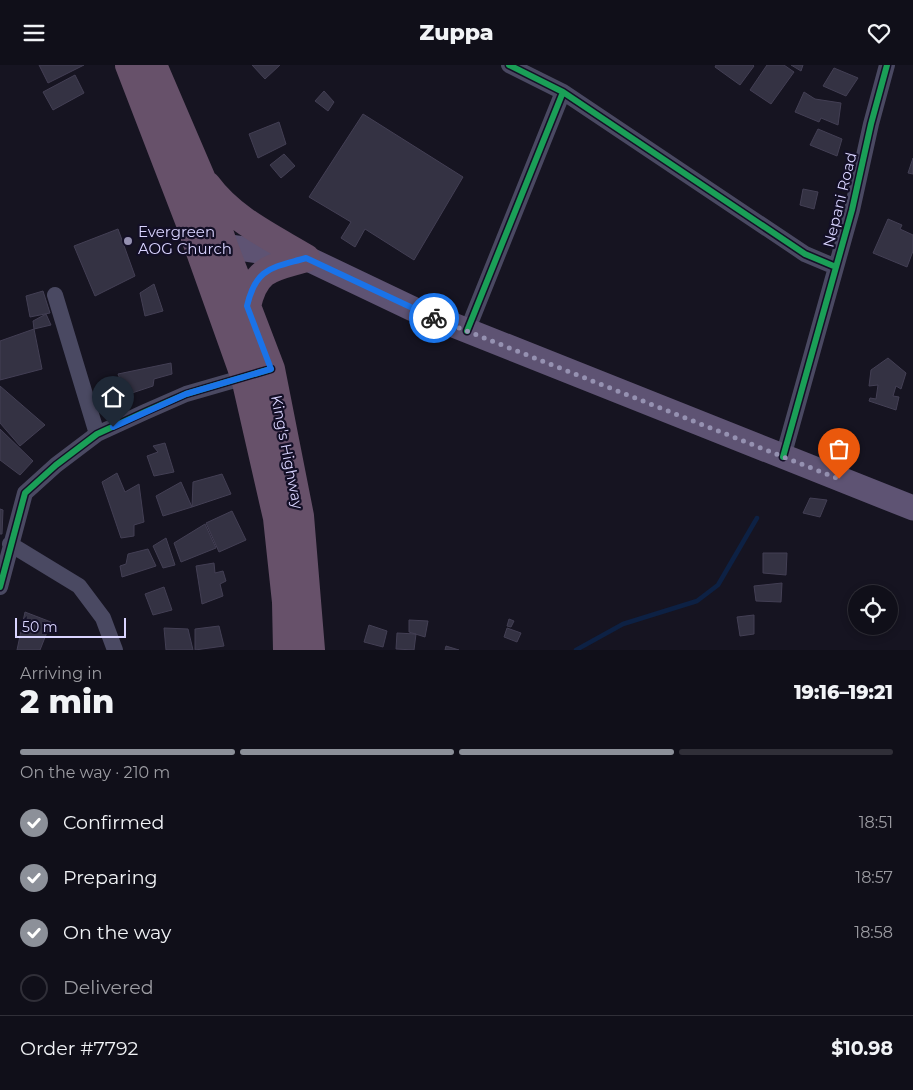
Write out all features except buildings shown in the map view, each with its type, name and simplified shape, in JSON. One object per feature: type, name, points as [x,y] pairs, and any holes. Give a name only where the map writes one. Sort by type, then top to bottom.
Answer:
[{"type":"highway","name":"King's Highway","points":[[129,65],[211,246],[247,306],[271,369],[300,516],[311,650]]},
{"type":"highway","name":"King's Highway","points":[[153,65],[201,177],[211,246],[277,518],[286,602],[288,650]]},
{"type":"highway","points":[[201,177],[230,210],[248,224],[306,258]]},
{"type":"highway","points":[[247,306],[257,278],[266,269],[306,258]]},
{"type":"main road","points":[[211,246],[306,258],[413,309],[913,508]]},
{"type":"street","points":[[509,65],[562,92],[805,254],[836,267]]},
{"type":"street","name":"Nepani Road","points":[[783,457],[836,267],[887,65]]},
{"type":"street","points":[[467,331],[562,92]]},
{"type":"street","points":[[55,295],[97,434]]},
{"type":"street","points":[[0,587],[25,493],[97,434],[186,394],[271,369]]},
{"type":"street","points":[[10,544],[79,586],[103,618],[115,650]]},
{"type":"waterway","points":[[576,650],[623,624],[697,601],[718,585],[757,518]]},
{"type":"cycle path","points":[[509,65],[563,92],[805,254],[836,267]]},
{"type":"cycle path","points":[[783,457],[852,210],[871,124],[887,65]]},
{"type":"cycle path","points":[[467,331],[563,92]]},
{"type":"cycle path","points":[[0,587],[25,493],[56,465],[97,434],[145,412],[186,394],[271,369]]},
{"type":"way so far","points":[[434,318],[839,479]]},
{"type":"place","name":"Evergreen AOG Church","points":[[128,241]]},
{"type":"route","points":[[113,427],[186,394],[271,369],[247,306],[250,292],[257,278],[266,269],[306,258],[434,318]]}]
